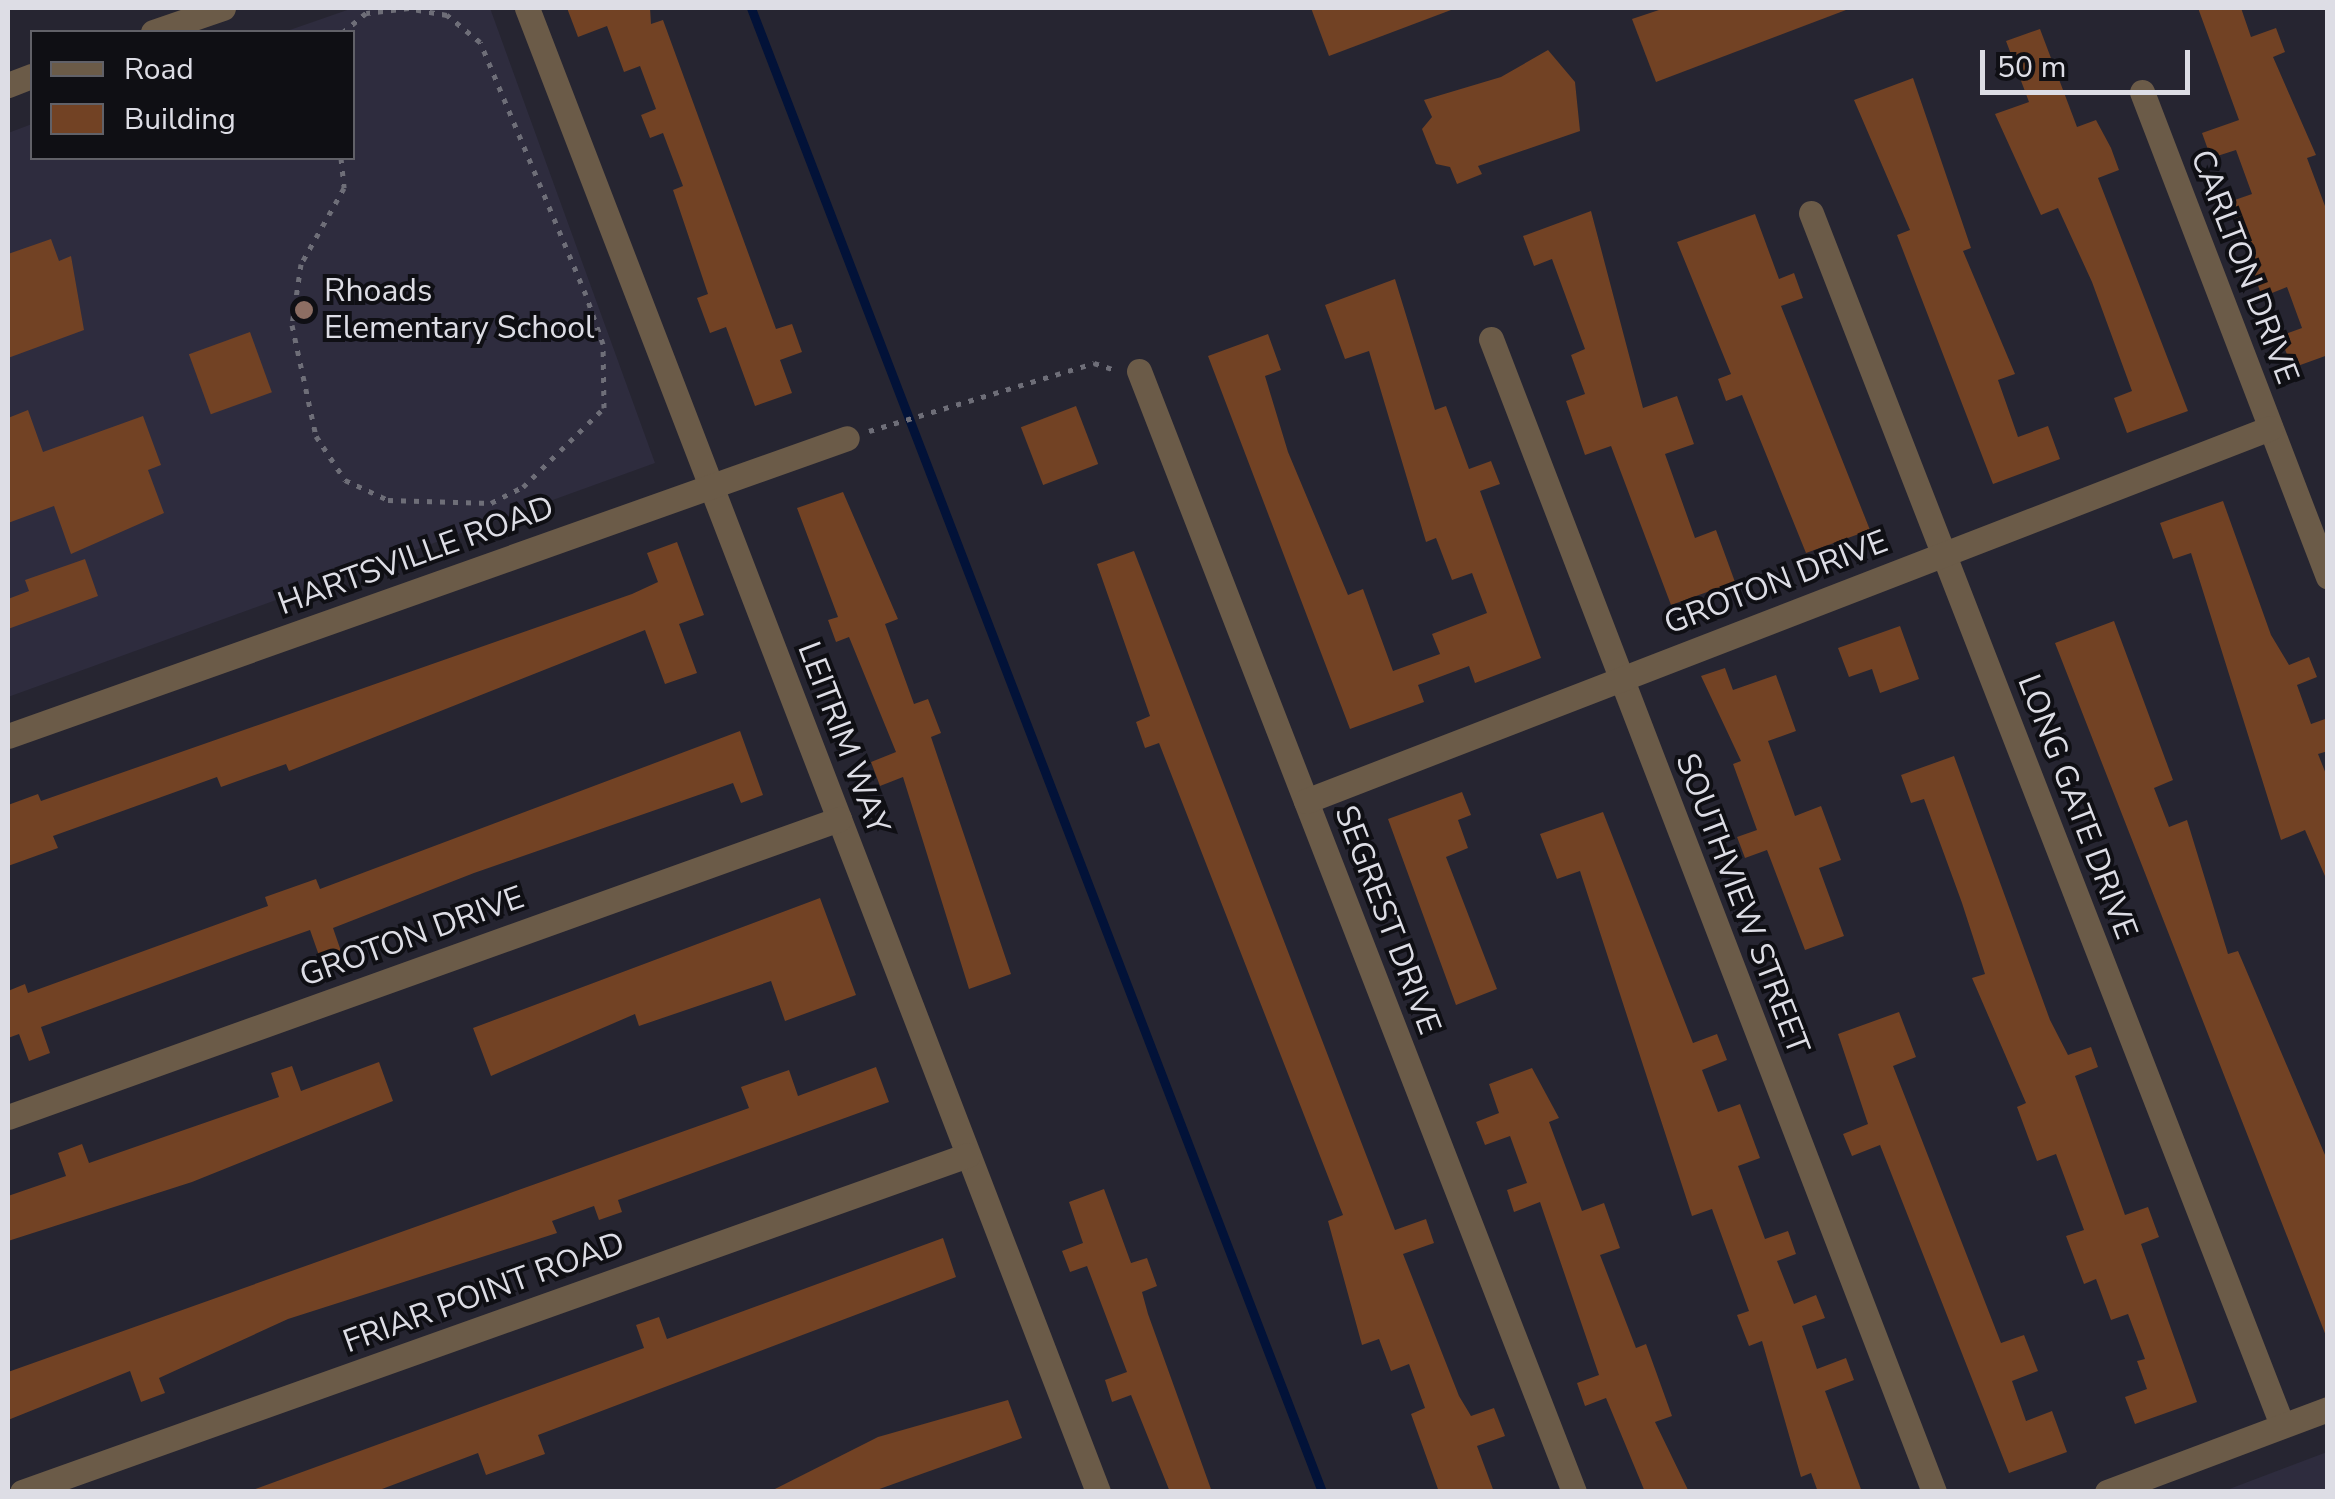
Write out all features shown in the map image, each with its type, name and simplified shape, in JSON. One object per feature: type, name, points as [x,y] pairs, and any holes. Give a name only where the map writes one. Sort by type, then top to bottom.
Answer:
[{"type":"street","points":[[159,30],[224,8]]},
{"type":"street","name":"LEITRIM WAY","points":[[528,8],[968,1155],[1092,1490]]},
{"type":"street","name":"CARLTON DRIVE","points":[[2142,92],[2328,578]]},
{"type":"street","name":"LONG GATE DRIVE","points":[[1811,213],[2282,1425]]},
{"type":"street","name":"SOUTHVIEW STREET","points":[[1491,339],[1934,1492]]},
{"type":"street","name":"SEGREST DRIVE","points":[[1139,372],[1574,1492]]},
{"type":"street","name":"GROTON DRIVE","points":[[1306,801],[2270,428]]},
{"type":"street","name":"HARTSVILLE ROAD","points":[[8,736],[847,438]]},
{"type":"street","name":"GROTON DRIVE","points":[[8,1117],[839,818]]},
{"type":"street","name":"FRIAR POINT ROAD","points":[[22,1492],[968,1155]]},
{"type":"street","points":[[2107,1492],[2328,1408]]},
{"type":"path","points":[[342,160],[344,188],[301,264],[292,326],[316,436],[345,480],[388,500],[491,503],[523,488],[604,408],[603,344],[586,295],[480,42],[447,14],[409,8],[366,13],[345,30]]},
{"type":"path","points":[[880,428],[938,407],[998,399],[1094,364],[1124,377],[1139,372]]},
{"type":"shaded area","name":"Rhoads Elementary School","points":[[353,8],[490,8],[655,463],[8,697],[8,133],[30,125],[30,160],[355,160],[355,30],[290,30]]},
{"type":"shaded area","points":[[2327,1452],[2327,1491],[2224,1491]]},
{"type":"building","points":[[567,8],[650,8],[651,24],[663,20],[776,329],[792,324],[802,352],[780,360],[792,393],[755,406],[726,327],[710,333],[697,298],[708,294],[673,190],[683,186],[663,133],[650,138],[641,115],[656,109],[640,66],[624,72],[607,26],[578,37]]},
{"type":"building","points":[[1311,8],[1451,8],[1451,10],[1329,56]]},
{"type":"building","points":[[1665,8],[1846,10],[1656,82],[1632,19]]},
{"type":"building","points":[[2198,8],[2241,8],[2251,37],[2276,28],[2285,52],[2273,57],[2316,155],[2307,158],[2328,214],[2328,355],[2292,368],[2280,336],[2302,328],[2287,287],[2262,297],[2229,202],[2252,194],[2236,150],[2211,158],[2202,133],[2239,120]]},
{"type":"building","points":[[2040,29],[2077,127],[2096,120],[2111,148],[2119,170],[2098,178],[2188,411],[2127,433],[2114,398],[2132,391],[2092,282],[2058,208],[2041,215],[1995,114],[2029,102],[2006,41]]},
{"type":"building","points":[[1548,50],[1575,82],[1580,131],[1478,166],[1482,174],[1457,184],[1450,167],[1436,164],[1422,129],[1432,117],[1424,100],[1501,77]]},
{"type":"building","points":[[1913,78],[1971,248],[1963,251],[2015,374],[1998,380],[2018,437],[2048,426],[2060,459],[1993,484],[1897,235],[1910,230],[1854,100]]},
{"type":"building","points":[[1591,211],[1643,408],[1677,396],[1694,444],[1665,454],[1695,538],[1716,530],[1735,582],[1671,605],[1611,446],[1585,455],[1566,401],[1585,394],[1571,355],[1585,349],[1552,259],[1534,266],[1523,236]]},
{"type":"building","points":[[1755,214],[1779,279],[1794,273],[1803,298],[1781,306],[1870,530],[1806,553],[1742,395],[1726,401],[1718,379],[1731,374],[1677,242]]},
{"type":"building","points":[[51,239],[59,261],[71,256],[84,330],[8,358],[8,254]]},
{"type":"building","points":[[1395,279],[1435,410],[1446,406],[1469,469],[1491,461],[1500,484],[1480,491],[1541,658],[1475,683],[1469,666],[1418,685],[1424,702],[1350,729],[1208,356],[1268,334],[1281,370],[1265,376],[1288,452],[1348,595],[1363,589],[1393,671],[1440,654],[1432,634],[1487,613],[1472,573],[1452,580],[1436,538],[1426,542],[1369,351],[1345,359],[1325,305]]},
{"type":"building","points":[[250,332],[272,392],[211,414],[189,354]]},
{"type":"building","points":[[1076,406],[1098,464],[1043,485],[1021,427]]},
{"type":"building","points":[[28,410],[43,452],[143,416],[161,465],[148,470],[164,513],[71,554],[54,506],[8,523],[8,418]]},
{"type":"building","points":[[843,492],[898,619],[885,624],[914,704],[928,699],[941,733],[931,737],[1011,974],[969,989],[903,777],[880,786],[871,762],[896,752],[849,637],[836,642],[828,620],[838,617],[797,508]]},
{"type":"building","points":[[2223,501],[2271,635],[2289,665],[2309,657],[2317,677],[2297,685],[2311,724],[2328,718],[2328,751],[2318,754],[2328,779],[2328,883],[2305,830],[2281,840],[2191,553],[2173,559],[2160,523]]},
{"type":"building","points":[[677,542],[704,615],[679,624],[697,673],[665,684],[645,630],[289,771],[286,764],[221,787],[217,777],[53,836],[58,848],[8,866],[8,805],[38,794],[41,801],[632,594],[658,582],[647,553]]},
{"type":"building","points":[[1134,551],[1395,1230],[1426,1219],[1434,1243],[1403,1254],[1459,1396],[1471,1416],[1494,1408],[1505,1436],[1477,1446],[1494,1492],[1439,1492],[1411,1414],[1425,1408],[1409,1364],[1391,1371],[1379,1339],[1362,1345],[1328,1221],[1343,1215],[1159,743],[1145,748],[1136,722],[1150,716],[1097,564]]},
{"type":"building","points":[[85,559],[98,596],[8,629],[8,599],[29,591],[25,580]]},
{"type":"building","points":[[2114,621],[2173,780],[2154,788],[2169,827],[2187,820],[2228,954],[2238,951],[2328,1162],[2328,1341],[2055,643]]},
{"type":"building","points":[[1900,626],[1919,679],[1880,693],[1872,669],[1849,677],[1838,648]]},
{"type":"building","points":[[1725,668],[1733,690],[1776,675],[1796,731],[1768,741],[1795,816],[1821,806],[1841,860],[1819,868],[1844,936],[1805,950],[1767,850],[1745,858],[1737,837],[1757,830],[1733,764],[1741,761],[1701,676]]},
{"type":"building","points":[[740,731],[763,795],[741,803],[733,783],[474,873],[333,928],[343,957],[322,964],[310,930],[41,1027],[50,1053],[29,1061],[19,1034],[8,1038],[8,991],[25,984],[28,993],[268,906],[265,897],[316,879],[320,889]]},
{"type":"building","points":[[1954,756],[2050,1020],[2068,1055],[2091,1047],[2098,1067],[2075,1076],[2125,1215],[2148,1207],[2159,1237],[2141,1244],[2197,1402],[2135,1424],[2125,1397],[2147,1389],[2137,1361],[2145,1359],[2128,1314],[2111,1320],[2096,1279],[2084,1284],[2066,1236],[2084,1230],[2056,1154],[2037,1161],[2017,1107],[2026,1103],[1972,978],[1985,974],[1962,903],[1924,799],[1911,803],[1901,775]]},
{"type":"building","points":[[1462,792],[1471,815],[1458,820],[1468,848],[1446,857],[1497,989],[1456,1005],[1388,819]]},
{"type":"building","points":[[1603,812],[1693,1043],[1717,1034],[1727,1060],[1702,1070],[1718,1112],[1740,1104],[1760,1158],[1738,1166],[1765,1239],[1788,1231],[1796,1254],[1777,1261],[1794,1304],[1816,1295],[1825,1318],[1802,1326],[1817,1369],[1846,1358],[1854,1380],[1825,1391],[1862,1492],[1818,1492],[1811,1473],[1801,1477],[1762,1341],[1749,1346],[1737,1315],[1749,1311],[1712,1209],[1692,1216],[1580,871],[1557,879],[1540,834]]},
{"type":"building","points":[[820,898],[856,995],[785,1021],[771,981],[639,1026],[635,1014],[491,1076],[473,1028]]},
{"type":"building","points":[[1899,1012],[1916,1057],[1893,1066],[2001,1343],[2024,1335],[2038,1371],[2012,1381],[2026,1421],[2052,1411],[2067,1452],[2009,1473],[1880,1145],[1852,1156],[1843,1134],[1868,1124],[1838,1034]]},
{"type":"building","points":[[379,1062],[393,1101],[192,1182],[8,1241],[8,1196],[66,1176],[58,1153],[82,1144],[89,1163],[279,1097],[271,1073],[292,1066],[301,1091]]},
{"type":"building","points":[[876,1067],[889,1102],[618,1200],[622,1212],[599,1220],[594,1206],[552,1221],[557,1233],[288,1319],[159,1378],[165,1393],[141,1402],[130,1371],[8,1420],[8,1372],[749,1108],[741,1087],[789,1070],[798,1096]]},
{"type":"building","points":[[1532,1068],[1559,1118],[1549,1122],[1582,1211],[1604,1203],[1620,1248],[1600,1255],[1636,1348],[1646,1344],[1672,1416],[1655,1422],[1689,1492],[1645,1492],[1606,1398],[1585,1406],[1577,1383],[1599,1375],[1540,1202],[1514,1212],[1507,1190],[1527,1183],[1510,1136],[1485,1145],[1476,1122],[1499,1113],[1489,1084]]},
{"type":"building","points":[[1104,1189],[1131,1263],[1147,1258],[1157,1286],[1142,1292],[1212,1492],[1170,1492],[1131,1395],[1112,1402],[1105,1380],[1127,1372],[1087,1266],[1070,1272],[1062,1251],[1083,1243],[1069,1202]]},
{"type":"building","points":[[943,1238],[956,1277],[538,1435],[545,1454],[486,1475],[478,1453],[374,1492],[247,1492],[644,1348],[636,1325],[659,1317],[667,1339]]},
{"type":"building","points":[[1008,1400],[1022,1438],[871,1492],[769,1492],[878,1437]]},
{"type":"waterway","points":[[751,8],[1322,1492]]},
{"type":"place","name":"Rhoads Elementary School","points":[[304,310]]}]
